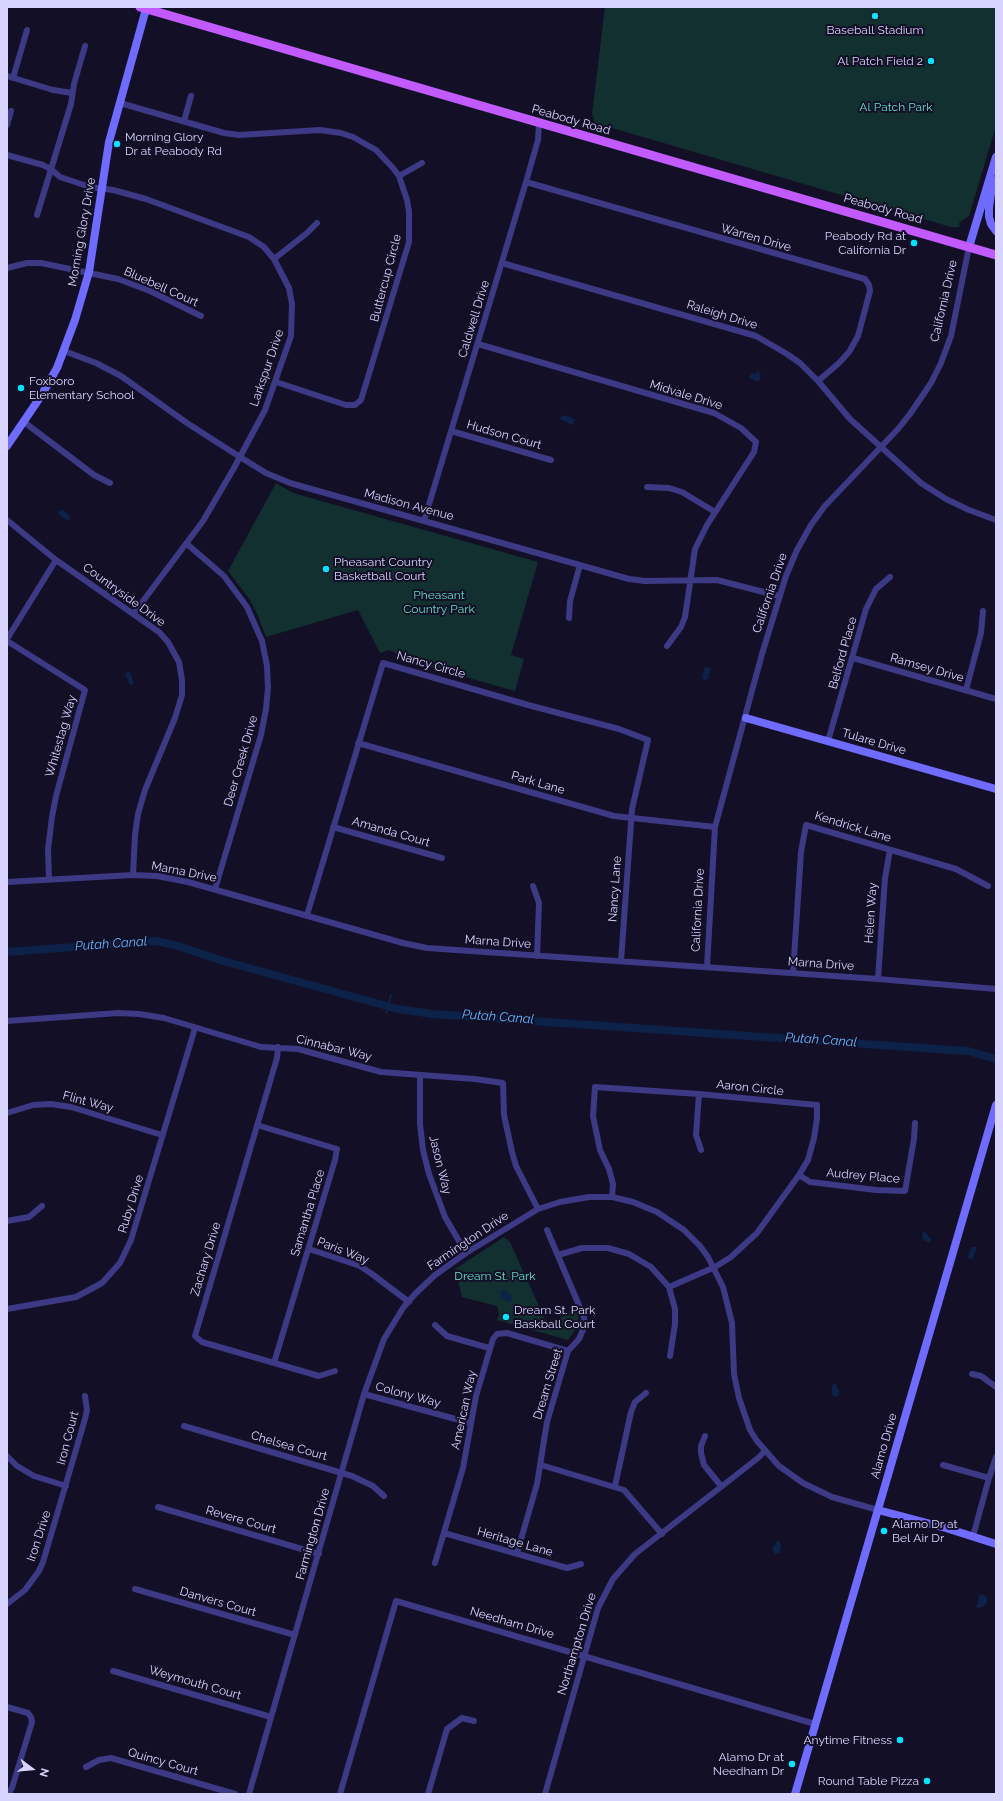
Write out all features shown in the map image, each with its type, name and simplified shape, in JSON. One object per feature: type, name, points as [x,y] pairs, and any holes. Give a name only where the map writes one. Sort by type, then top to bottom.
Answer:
[{"type":"main road","name":"Peabody Road","points":[[143,8],[996,255]]},
{"type":"street","name":"Morning Glory Drive","points":[[7,446],[41,396],[64,351],[76,320],[89,272],[109,142],[143,8]]},
{"type":"street","points":[[27,30],[10,77],[53,90],[72,93]]},
{"type":"street","points":[[38,215],[71,104],[72,93],[85,46]]},
{"type":"street","points":[[184,121],[191,96]]},
{"type":"street","name":"Buttercup Circle","points":[[120,103],[224,133],[239,135],[307,130],[341,133],[364,142],[376,150],[399,176],[408,205],[410,223],[409,242],[361,400],[355,406],[346,405],[276,382]]},
{"type":"street","points":[[7,125],[11,111]]},
{"type":"street","name":"Caldwell Drive","points":[[424,521],[526,182],[538,140],[539,123]]},
{"type":"street","name":"Larkspur Drive","points":[[7,155],[52,170],[60,177],[90,187],[146,199],[249,237],[264,247],[274,259],[289,288],[292,304],[291,336],[265,410],[214,504],[187,544],[134,614]]},
{"type":"street","name":"California Drive","points":[[707,967],[715,827],[779,596],[797,550],[811,525],[838,490],[881,446],[914,409],[931,383],[941,363],[951,336],[969,247],[996,157]]},
{"type":"street","points":[[399,176],[422,163]]},
{"type":"street","points":[[996,166],[989,208],[990,224],[996,231]]},
{"type":"street","name":"Warren Drive","points":[[526,182],[819,268],[865,279],[869,284],[870,291],[858,336],[849,352],[818,382]]},
{"type":"street","points":[[274,259],[307,233],[317,223]]},
{"type":"street","name":"Bluebell Court","points":[[7,268],[27,263],[41,263],[89,272],[133,284],[201,316]]},
{"type":"street","name":"Raleigh Drive","points":[[502,263],[756,336],[787,354],[818,382],[850,418],[921,482],[946,499],[969,510],[996,520]]},
{"type":"street","name":"Midvale Drive","points":[[478,344],[714,413],[741,428],[756,442],[754,452],[716,512],[695,549],[685,617],[681,627],[667,646]]},
{"type":"street","name":"Madison Avenue","points":[[64,351],[96,363],[121,376],[187,423],[240,457],[266,473],[290,483],[629,579],[645,581],[691,579],[730,583],[779,596]]},
{"type":"street","points":[[24,422],[94,475],[110,484]]},
{"type":"street","name":"Hudson Court","points":[[451,431],[551,460]]},
{"type":"street","points":[[647,487],[669,488],[682,492],[716,512]]},
{"type":"street","name":"Countryside Drive","points":[[7,520],[56,560],[159,632],[168,642],[179,662],[182,688],[179,707],[145,790],[138,814],[135,834],[133,875]]},
{"type":"street","name":"Deer Creek Drive","points":[[187,544],[224,576],[247,607],[262,641],[267,674],[266,709],[261,735],[215,889]]},
{"type":"street","points":[[7,640],[56,560]]},
{"type":"street","points":[[569,618],[570,602],[580,565]]},
{"type":"street","name":"Belford Place","points":[[828,741],[866,609],[876,589],[890,576]]},
{"type":"street","points":[[966,690],[981,633],[983,611]]},
{"type":"street","name":"Whitestag Way","points":[[7,640],[85,690],[53,810],[48,849],[49,879]]},
{"type":"street","name":"Ramsey Drive","points":[[853,658],[996,698]]},
{"type":"street","name":"Nancy Circle","points":[[307,915],[383,663],[415,671],[528,705],[620,729],[648,740],[635,792],[631,819]]},
{"type":"street","name":"Tulare Drive","points":[[746,718],[996,789]]},
{"type":"street","name":"Park Lane","points":[[358,743],[607,814],[631,819],[715,827]]},
{"type":"street","name":"Nancy Lane","points":[[621,962],[631,819]]},
{"type":"street","name":"Kendrick Lane","points":[[793,973],[801,852],[806,825],[956,869],[988,886]]},
{"type":"street","name":"Amanda Court","points":[[333,827],[442,858]]},
{"type":"street","name":"Helen Way","points":[[878,979],[885,878],[890,850]]},
{"type":"street","name":"Marna Drive","points":[[7,882],[133,875],[171,878],[215,889],[403,943],[427,948],[878,979],[996,989]]},
{"type":"street","points":[[533,886],[539,904],[537,956]]},
{"type":"street","name":"Cinnabar Way","points":[[7,1021],[125,1014],[164,1018],[260,1047],[298,1049],[381,1072],[475,1079],[503,1083],[504,1115],[512,1152],[516,1166],[538,1209]]},
{"type":"street","name":"Ruby Drive","points":[[7,1309],[76,1296],[94,1288],[115,1271],[124,1257],[131,1240],[195,1028]]},
{"type":"street","name":"Zachary Drive","points":[[278,1047],[277,1058],[195,1336],[202,1342],[319,1376],[335,1371]]},
{"type":"street","name":"Jason Way","points":[[420,1075],[420,1124],[423,1150],[429,1174],[444,1217],[466,1253]]},
{"type":"street","name":"Aaron Circle","points":[[612,1197],[613,1184],[609,1169],[600,1150],[593,1116],[595,1087],[699,1094],[817,1105],[814,1138],[808,1160],[757,1234],[730,1257],[715,1267],[669,1287]]},
{"type":"street","points":[[699,1094],[696,1134],[701,1150]]},
{"type":"street","name":"Flint Way","points":[[7,1113],[33,1105],[51,1104],[71,1107],[162,1135]]},
{"type":"street","name":"Alamo Drive","points":[[795,1794],[996,1106]]},
{"type":"street","name":"Audrey Place","points":[[799,1175],[810,1182],[876,1190],[905,1191],[914,1139],[914,1123]]},
{"type":"street","name":"Samantha Place","points":[[257,1125],[336,1149],[335,1160],[274,1363]]},
{"type":"street","name":"Farmington Drive","points":[[249,1794],[364,1394],[384,1339],[396,1319],[409,1302],[435,1275],[466,1253],[538,1209],[560,1202],[589,1197],[612,1197],[639,1204],[657,1212],[673,1222],[700,1246],[715,1267],[723,1287],[732,1323],[734,1374],[739,1398],[750,1430],[764,1451],[783,1469],[803,1483],[832,1497],[878,1510]]},
{"type":"street","points":[[7,1221],[29,1217],[42,1206]]},
{"type":"street","name":"Dream Street","points":[[517,1553],[542,1465],[548,1422],[568,1351],[579,1339],[585,1325],[584,1317],[547,1230]]},
{"type":"street","points":[[558,1255],[582,1248],[596,1247],[619,1250],[651,1267],[669,1287],[675,1309],[675,1324],[670,1356]]},
{"type":"street","name":"Paris Way","points":[[309,1249],[360,1266],[409,1302]]},
{"type":"street","points":[[435,1325],[447,1336],[489,1348]]},
{"type":"street","name":"American Way","points":[[435,1563],[463,1468],[470,1423],[489,1348],[493,1339],[497,1334],[502,1333],[568,1351]]},
{"type":"street","points":[[972,1374],[981,1376],[996,1387]]},
{"type":"street","points":[[615,1486],[631,1412],[635,1402],[646,1393]]},
{"type":"street","name":"Colony Way","points":[[364,1394],[470,1423]]},
{"type":"street","name":"Iron Court","points":[[66,1486],[86,1419],[87,1410],[85,1396]]},
{"type":"street","name":"Chelsea Court","points":[[184,1426],[352,1476],[372,1486],[384,1496]]},
{"type":"street","points":[[704,1436],[701,1446],[701,1454],[704,1465],[721,1486]]},
{"type":"street","name":"Northampton Drive","points":[[545,1794],[598,1608],[610,1583],[635,1554],[758,1458],[764,1451]]},
{"type":"street","points":[[7,1456],[17,1466],[34,1476],[66,1486]]},
{"type":"street","points":[[974,1536],[988,1478],[996,1457]]},
{"type":"street","points":[[542,1465],[615,1486],[624,1490],[662,1534]]},
{"type":"street","points":[[943,1465],[988,1478]]},
{"type":"street","name":"Iron Drive","points":[[7,1604],[25,1590],[39,1571],[49,1545],[66,1486]]},
{"type":"street","name":"Revere Court","points":[[158,1507],[319,1554]]},
{"type":"street","points":[[878,1510],[974,1536],[996,1544]]},
{"type":"street","name":"Heritage Lane","points":[[444,1532],[567,1568],[581,1564]]},
{"type":"street","name":"Danvers Court","points":[[135,1589],[295,1635]]},
{"type":"street","name":"Needham Drive","points":[[340,1794],[396,1601],[815,1724]]},
{"type":"street","name":"Weymouth Court","points":[[113,1671],[271,1717]]},
{"type":"street","points":[[7,1707],[28,1713],[31,1716],[32,1722],[12,1788],[8,1794]]},
{"type":"street","points":[[428,1794],[447,1729],[462,1718],[474,1721]]},
{"type":"street","name":"Quincy Court","points":[[86,1767],[99,1760],[110,1758],[235,1794]]},
{"type":"green space","name":"Al Patch Park","points":[[605,7],[996,7],[996,126],[969,216],[959,223],[960,227],[951,227],[595,123],[592,114]]},
{"type":"green space","name":"Pheasant Country Park","points":[[276,483],[293,493],[538,562],[511,655],[524,659],[515,691],[402,659],[394,652],[389,650],[380,653],[358,610],[266,637],[250,600],[228,571]]},
{"type":"green space","name":"Dream St. Park","points":[[504,1237],[510,1242],[547,1324],[577,1310],[579,1321],[576,1329],[568,1340],[497,1320],[499,1314],[497,1306],[462,1297],[455,1269]]},
{"type":"water","points":[[757,371],[761,374],[759,382],[749,378],[751,373],[756,374]]},
{"type":"water","points":[[562,415],[575,420],[572,425],[560,419]]},
{"type":"water","points":[[63,510],[70,516],[68,521],[58,514],[59,511]]},
{"type":"water","points":[[705,667],[711,668],[708,679],[704,680],[702,678]]},
{"type":"water","points":[[130,672],[134,684],[130,685],[125,673]]},
{"type":"water","points":[[923,1232],[925,1232],[931,1239],[930,1243],[922,1239]]},
{"type":"water","points":[[972,1247],[976,1247],[976,1250],[973,1258],[970,1259],[968,1258],[969,1252]]},
{"type":"water","points":[[503,1289],[511,1295],[512,1299],[509,1302],[501,1297],[500,1292]]},
{"type":"water","points":[[836,1384],[839,1391],[839,1395],[835,1397],[832,1394],[832,1385]]},
{"type":"water","points":[[777,1541],[780,1541],[781,1548],[779,1553],[775,1554],[772,1549]]},
{"type":"water","points":[[981,1594],[986,1596],[987,1602],[984,1606],[978,1608],[976,1607],[979,1600],[978,1597]]},
{"type":"waterway","name":"Putah Canal","points":[[7,952],[155,941],[175,945],[223,961],[398,1009],[432,1014],[968,1051],[996,1059]]},
{"type":"waterway","name":"Putah Canal","points":[[386,1013],[391,995]]},
{"type":"place","name":"Baseball Stadium","points":[[875,16]]},
{"type":"place","name":"Al Patch Field 2","points":[[931,61]]},
{"type":"place","name":"Morning Glory Dr at Peabody Rd","points":[[117,144]]},
{"type":"place","name":"Peabody Rd at California Dr","points":[[914,243]]},
{"type":"place","name":"Foxboro Elementary School","points":[[21,388]]},
{"type":"place","name":"Pheasant Country Basketball Court","points":[[326,569]]},
{"type":"place","name":"Dream St. Park Baskball Court","points":[[506,1317]]},
{"type":"place","name":"Alamo Dr at Bel Air Dr","points":[[884,1531]]},
{"type":"place","name":"Anytime Fitness","points":[[900,1740]]},
{"type":"place","name":"Alamo Dr at Needham Dr","points":[[792,1764]]},
{"type":"place","name":"Round Table Pizza","points":[[927,1781]]}]
